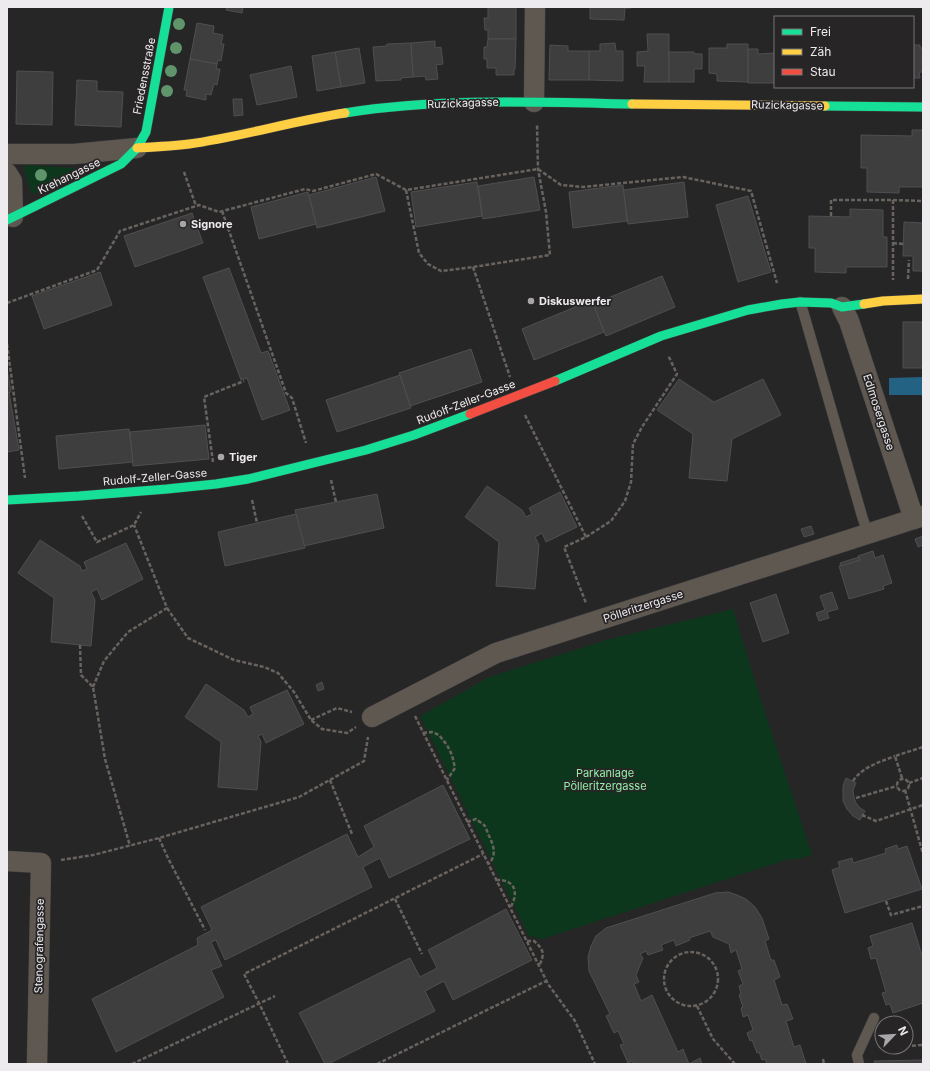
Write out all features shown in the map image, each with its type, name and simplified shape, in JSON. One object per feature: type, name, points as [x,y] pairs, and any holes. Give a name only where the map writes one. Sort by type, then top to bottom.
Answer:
[{"type":"street","name":"Friedensstraße","points":[[137,148],[146,132],[169,7]]},
{"type":"street","points":[[534,102],[535,7]]},
{"type":"street","name":"Ruzickagasse","points":[[7,154],[74,154],[195,144],[343,113],[396,106],[446,103],[534,102],[923,107]]},
{"type":"street","name":"Krehangasse","points":[[10,219],[121,164],[137,148]]},
{"type":"street","points":[[7,172],[12,181],[10,219]]},
{"type":"street","name":"Rudolf-Zeller-Gasse","points":[[7,500],[152,491],[248,479],[366,450],[414,435],[579,371],[661,336],[748,310],[800,302],[831,303],[842,307],[883,301],[923,300]]},
{"type":"street","name":"Edlmosergasse","points":[[842,307],[849,320],[918,517]]},
{"type":"street","name":"Pölleritzergasse","points":[[372,717],[496,653],[918,517]]},
{"type":"street","points":[[7,861],[41,862]]},
{"type":"street","name":"Stenografengasse","points":[[37,1064],[41,862]]},
{"type":"lane","points":[[800,302],[868,534]]},
{"type":"lane","points":[[859,1064],[857,1055],[874,1018]]},
{"type":"path","points":[[406,190],[419,254],[428,264],[441,271],[550,255],[546,212],[538,169],[537,124]]},
{"type":"path","points":[[7,303],[97,270],[120,231],[199,205],[219,212],[305,189],[313,191],[376,174],[406,190],[538,169],[561,185],[583,187],[683,177],[751,191],[782,304]]},
{"type":"path","points":[[184,172],[196,206]]},
{"type":"path","points":[[831,216],[831,200],[923,201]]},
{"type":"path","points":[[893,200],[893,287]]},
{"type":"path","points":[[222,211],[286,393],[292,398],[313,464]]},
{"type":"path","points":[[893,243],[903,244]]},
{"type":"path","points":[[908,280],[909,260]]},
{"type":"path","points":[[473,267],[516,396],[586,537]]},
{"type":"path","points":[[594,622],[564,547],[586,537],[610,521],[625,501],[631,482],[633,444],[642,427],[677,374],[661,336]]},
{"type":"path","points":[[7,344],[28,499]]},
{"type":"path","points":[[216,484],[204,397],[244,381]]},
{"type":"path","points":[[331,480],[336,502]]},
{"type":"path","points":[[252,496],[257,523]]},
{"type":"path","points":[[81,514],[97,542],[134,526],[142,510]]},
{"type":"path","points":[[134,526],[167,608],[188,638],[234,660],[264,667],[278,674],[294,692],[311,720],[322,729],[347,733],[372,717]]},
{"type":"path","points":[[130,846],[104,759],[93,687],[104,661],[128,632],[167,608]]},
{"type":"path","points":[[80,645],[81,675],[93,687]]},
{"type":"path","points":[[311,720],[337,708]]},
{"type":"path","points":[[41,862],[93,855],[130,846],[299,797],[364,761],[372,717]]},
{"type":"path","points":[[423,733],[432,732],[439,735],[447,745],[452,755],[455,768],[447,780]]},
{"type":"path","points":[[425,738],[546,981],[575,1021],[594,1064]]},
{"type":"path","points":[[853,781],[864,770],[895,756],[923,748]]},
{"type":"path","points":[[895,756],[902,778],[906,779],[909,783]]},
{"type":"path","points":[[897,786],[899,780],[902,778]]},
{"type":"path","points":[[909,783],[923,778]]},
{"type":"path","points":[[330,780],[352,834]]},
{"type":"path","points":[[905,790],[908,788],[909,783]]},
{"type":"path","points":[[897,786],[900,790],[905,790]]},
{"type":"path","points":[[856,798],[897,786]]},
{"type":"path","points":[[905,790],[923,854]]},
{"type":"path","points":[[862,815],[876,821],[923,805]]},
{"type":"path","points":[[467,822],[476,819],[484,825],[493,845],[494,855],[488,864]]},
{"type":"path","points":[[159,838],[204,930]]},
{"type":"path","points":[[288,1064],[244,974],[483,854]]},
{"type":"path","points":[[496,880],[504,880],[509,882],[513,887],[515,901],[510,908]]},
{"type":"path","points":[[395,899],[422,954]]},
{"type":"path","points":[[886,900],[891,915],[923,907]]},
{"type":"path","points":[[526,941],[534,941],[542,948],[543,958],[539,966]]},
{"type":"path","points":[[691,952],[701,953],[709,958],[715,966],[718,976],[718,986],[714,995],[706,1002],[697,1006],[687,1007],[678,1004],[666,991],[664,983],[664,974],[667,965],[674,958],[691,952]]},
{"type":"path","points":[[377,1064],[546,981]]},
{"type":"path","points":[[132,1064],[275,996]]},
{"type":"path","points":[[697,1006],[713,1040],[735,1064]]},
{"type":"path","points":[[824,1059],[824,1064]]},
{"type":"green space","points":[[27,165],[72,168],[75,169],[76,172],[33,194],[31,192],[24,169]]},
{"type":"green space","name":"Parkanlage Pölleritzergasse","points":[[733,609],[758,691],[812,855],[793,860],[792,858],[542,939],[529,936],[420,716],[489,677],[610,639]]},
{"type":"water","points":[[923,377],[923,395],[889,395],[889,378]]},
{"type":"building","points":[[227,7],[243,7],[242,13],[226,10]]},
{"type":"building","points":[[488,7],[516,7],[516,39],[488,39],[488,30],[485,30],[484,18],[488,18]]},
{"type":"building","points":[[590,7],[631,8],[625,8],[624,20],[590,19]]},
{"type":"building","points":[[197,23],[214,26],[213,33],[223,35],[221,44],[224,44],[221,61],[218,60],[217,64],[190,59]]},
{"type":"building","points":[[647,34],[669,34],[669,82],[644,82],[645,66],[637,66],[637,52],[648,51]]},
{"type":"building","points":[[488,39],[516,39],[514,75],[496,75],[496,68],[487,68],[487,59],[484,59],[484,47],[487,47]]},
{"type":"building","points":[[435,41],[435,48],[441,47],[443,64],[436,65],[438,79],[426,80],[425,76],[413,77],[411,43]]},
{"type":"building","points":[[411,43],[413,77],[401,78],[401,80],[376,81],[373,47],[387,46],[387,44]]},
{"type":"building","points":[[615,43],[616,51],[623,51],[623,81],[589,80],[589,51],[600,51],[600,44]]},
{"type":"building","points":[[727,44],[748,44],[748,82],[717,81],[717,74],[709,73],[709,48],[727,48]]},
{"type":"building","points":[[550,45],[568,46],[568,51],[589,51],[589,80],[549,80]]},
{"type":"building","points":[[914,45],[920,45],[920,48],[923,48],[923,72],[919,72],[920,78],[914,78]]},
{"type":"building","points":[[359,48],[365,83],[341,87],[335,52]]},
{"type":"building","points":[[748,49],[758,49],[758,54],[774,53],[774,83],[748,83]]},
{"type":"building","points":[[335,52],[341,87],[317,91],[312,56]]},
{"type":"building","points":[[669,52],[694,52],[694,54],[702,54],[702,69],[694,69],[694,82],[669,82]]},
{"type":"building","points":[[190,59],[217,64],[216,69],[220,69],[217,85],[214,84],[211,95],[206,94],[206,100],[186,96],[187,90],[184,90]]},
{"type":"building","points":[[291,66],[297,97],[257,105],[250,75]]},
{"type":"building","points":[[17,71],[53,72],[52,125],[16,124]]},
{"type":"building","points":[[77,80],[97,81],[97,91],[123,92],[121,127],[75,125]]},
{"type":"building","points":[[233,99],[242,99],[243,115],[234,116]]},
{"type":"building","points":[[912,130],[923,130],[923,187],[899,187],[899,193],[867,192],[867,168],[861,168],[861,135],[912,136]]},
{"type":"building","points":[[376,177],[385,211],[317,228],[309,195]]},
{"type":"building","points":[[534,177],[540,210],[483,219],[478,186]]},
{"type":"building","points":[[477,182],[482,216],[416,227],[411,192]]},
{"type":"building","points":[[684,182],[688,217],[628,224],[623,190]]},
{"type":"building","points":[[623,185],[627,221],[573,228],[569,192]]},
{"type":"building","points":[[308,192],[316,224],[259,239],[251,207]]},
{"type":"building","points":[[748,196],[771,272],[738,282],[716,205]]},
{"type":"building","points":[[850,209],[883,210],[883,237],[887,237],[887,267],[846,267],[846,273],[815,272],[815,248],[809,248],[809,216],[850,217]]},
{"type":"building","points":[[192,213],[203,243],[135,267],[124,236]]},
{"type":"building","points":[[904,222],[923,223],[923,271],[913,271],[913,256],[903,256]]},
{"type":"building","points":[[229,268],[261,353],[268,351],[290,410],[262,420],[247,378],[241,380],[203,277]]},
{"type":"building","points":[[100,272],[112,305],[44,329],[32,296]]},
{"type":"building","points":[[662,276],[675,307],[606,336],[593,304]]},
{"type":"building","points":[[592,300],[604,332],[534,360],[522,329]]},
{"type":"building","points":[[903,322],[923,322],[923,368],[903,368]]},
{"type":"building","points":[[471,349],[482,382],[410,406],[399,373]]},
{"type":"building","points":[[7,368],[11,392],[7,393]]},
{"type":"building","points":[[400,375],[411,408],[337,432],[326,400]]},
{"type":"building","points":[[679,379],[714,402],[763,379],[781,415],[732,439],[727,481],[689,478],[693,434],[657,410]]},
{"type":"building","points":[[9,392],[19,450],[7,452],[7,393]]},
{"type":"building","points":[[205,425],[209,459],[133,466],[130,432]]},
{"type":"building","points":[[129,429],[133,462],[59,469],[56,436]]},
{"type":"building","points":[[487,486],[522,510],[526,517],[532,514],[529,508],[560,492],[577,527],[546,542],[542,533],[535,537],[539,545],[535,589],[496,586],[499,542],[465,517]]},
{"type":"building","points":[[377,494],[384,528],[304,546],[295,510]]},
{"type":"building","points":[[296,514],[305,548],[225,566],[218,532]]},
{"type":"building","points":[[811,526],[814,534],[804,537],[801,529]]},
{"type":"building","points":[[923,536],[923,545],[918,547],[915,539]]},
{"type":"building","points":[[40,540],[80,566],[82,571],[87,569],[84,562],[126,543],[143,579],[102,600],[97,589],[91,592],[95,600],[91,646],[51,642],[54,598],[18,573]]},
{"type":"building","points":[[873,551],[875,558],[883,555],[892,583],[883,586],[884,589],[849,599],[839,566],[860,560],[858,556]]},
{"type":"building","points":[[859,557],[860,560],[841,566],[840,563]]},
{"type":"building","points":[[832,592],[838,609],[827,612],[829,618],[819,621],[816,613],[825,610],[820,596]]},
{"type":"building","points":[[776,594],[789,633],[763,642],[750,603]]},
{"type":"building","points":[[322,682],[324,689],[318,691],[316,685]]},
{"type":"building","points":[[206,684],[244,710],[248,717],[253,714],[250,707],[287,690],[304,724],[266,743],[262,734],[258,736],[261,742],[257,790],[218,787],[221,742],[185,717]]},
{"type":"building","points":[[846,778],[856,783],[853,790],[854,798],[860,808],[865,811],[860,820],[853,816],[843,801],[843,786]]},
{"type":"building","points":[[443,785],[470,839],[389,878],[380,858],[363,867],[372,887],[225,960],[216,940],[211,942],[222,966],[211,970],[224,997],[116,1052],[92,999],[198,945],[197,938],[212,930],[201,907],[347,834],[358,857],[374,847],[364,826]]},
{"type":"building","points":[[897,845],[898,849],[907,846],[922,889],[845,913],[832,870],[840,867],[838,862],[852,858],[853,863],[886,853],[885,849]]},
{"type":"building","points":[[728,892],[746,899],[755,907],[762,918],[769,939],[765,941],[771,960],[774,960],[780,977],[774,980],[782,1005],[787,1004],[793,1019],[786,1021],[794,1047],[800,1045],[806,1064],[767,1064],[765,1059],[762,1060],[759,1052],[757,1053],[752,1040],[750,1041],[747,1033],[753,1030],[748,1015],[743,1017],[741,1008],[743,1007],[739,995],[741,994],[739,986],[743,984],[738,971],[742,969],[736,950],[731,953],[729,944],[713,937],[710,931],[689,938],[690,940],[676,946],[674,940],[661,945],[663,950],[648,955],[646,951],[640,954],[643,958],[636,975],[639,982],[634,984],[641,1001],[652,995],[678,1052],[683,1049],[689,1064],[634,1064],[632,1061],[628,1063],[620,1045],[624,1044],[618,1031],[614,1033],[606,1016],[610,1014],[589,971],[588,957],[596,936],[606,928],[715,893]]},
{"type":"building","points":[[506,909],[532,960],[453,1000],[444,981],[425,991],[435,1011],[328,1064],[325,1064],[299,1013],[410,958],[420,977],[437,968],[428,950]]},
{"type":"building","points":[[912,923],[923,959],[923,1003],[893,1013],[890,1004],[886,1005],[882,993],[886,992],[876,958],[871,959],[868,948],[873,946],[870,936]]},
{"type":"building","points":[[700,1058],[702,1064],[689,1064]]},
{"type":"building","points":[[923,1060],[923,1064],[875,1064],[874,1061]]},
{"type":"traffic: fast","points":[[7,220],[121,164],[137,148],[146,132],[169,7]]},
{"type":"traffic: fast","points":[[345,113],[381,108],[452,103],[524,102],[632,104]]},
{"type":"traffic: fast","points":[[825,106],[923,107]]},
{"type":"traffic: fast","points":[[555,381],[661,336],[748,310],[800,302],[831,303],[842,307],[864,304]]},
{"type":"traffic: fast","points":[[7,500],[167,489],[248,479],[366,450],[414,435],[470,414]]},
{"type":"traffic: slow","points":[[632,104],[825,106]]},
{"type":"traffic: slow","points":[[137,148],[183,145],[208,141],[345,113]]},
{"type":"traffic: slow","points":[[864,304],[883,301],[923,299]]},
{"type":"traffic: jam","points":[[470,414],[555,381]]},
{"type":"place","name":"Signore","points":[[183,224]]},
{"type":"place","name":"Diskuswerfer","points":[[531,301]]},
{"type":"place","name":"Tiger","points":[[221,457]]}]
